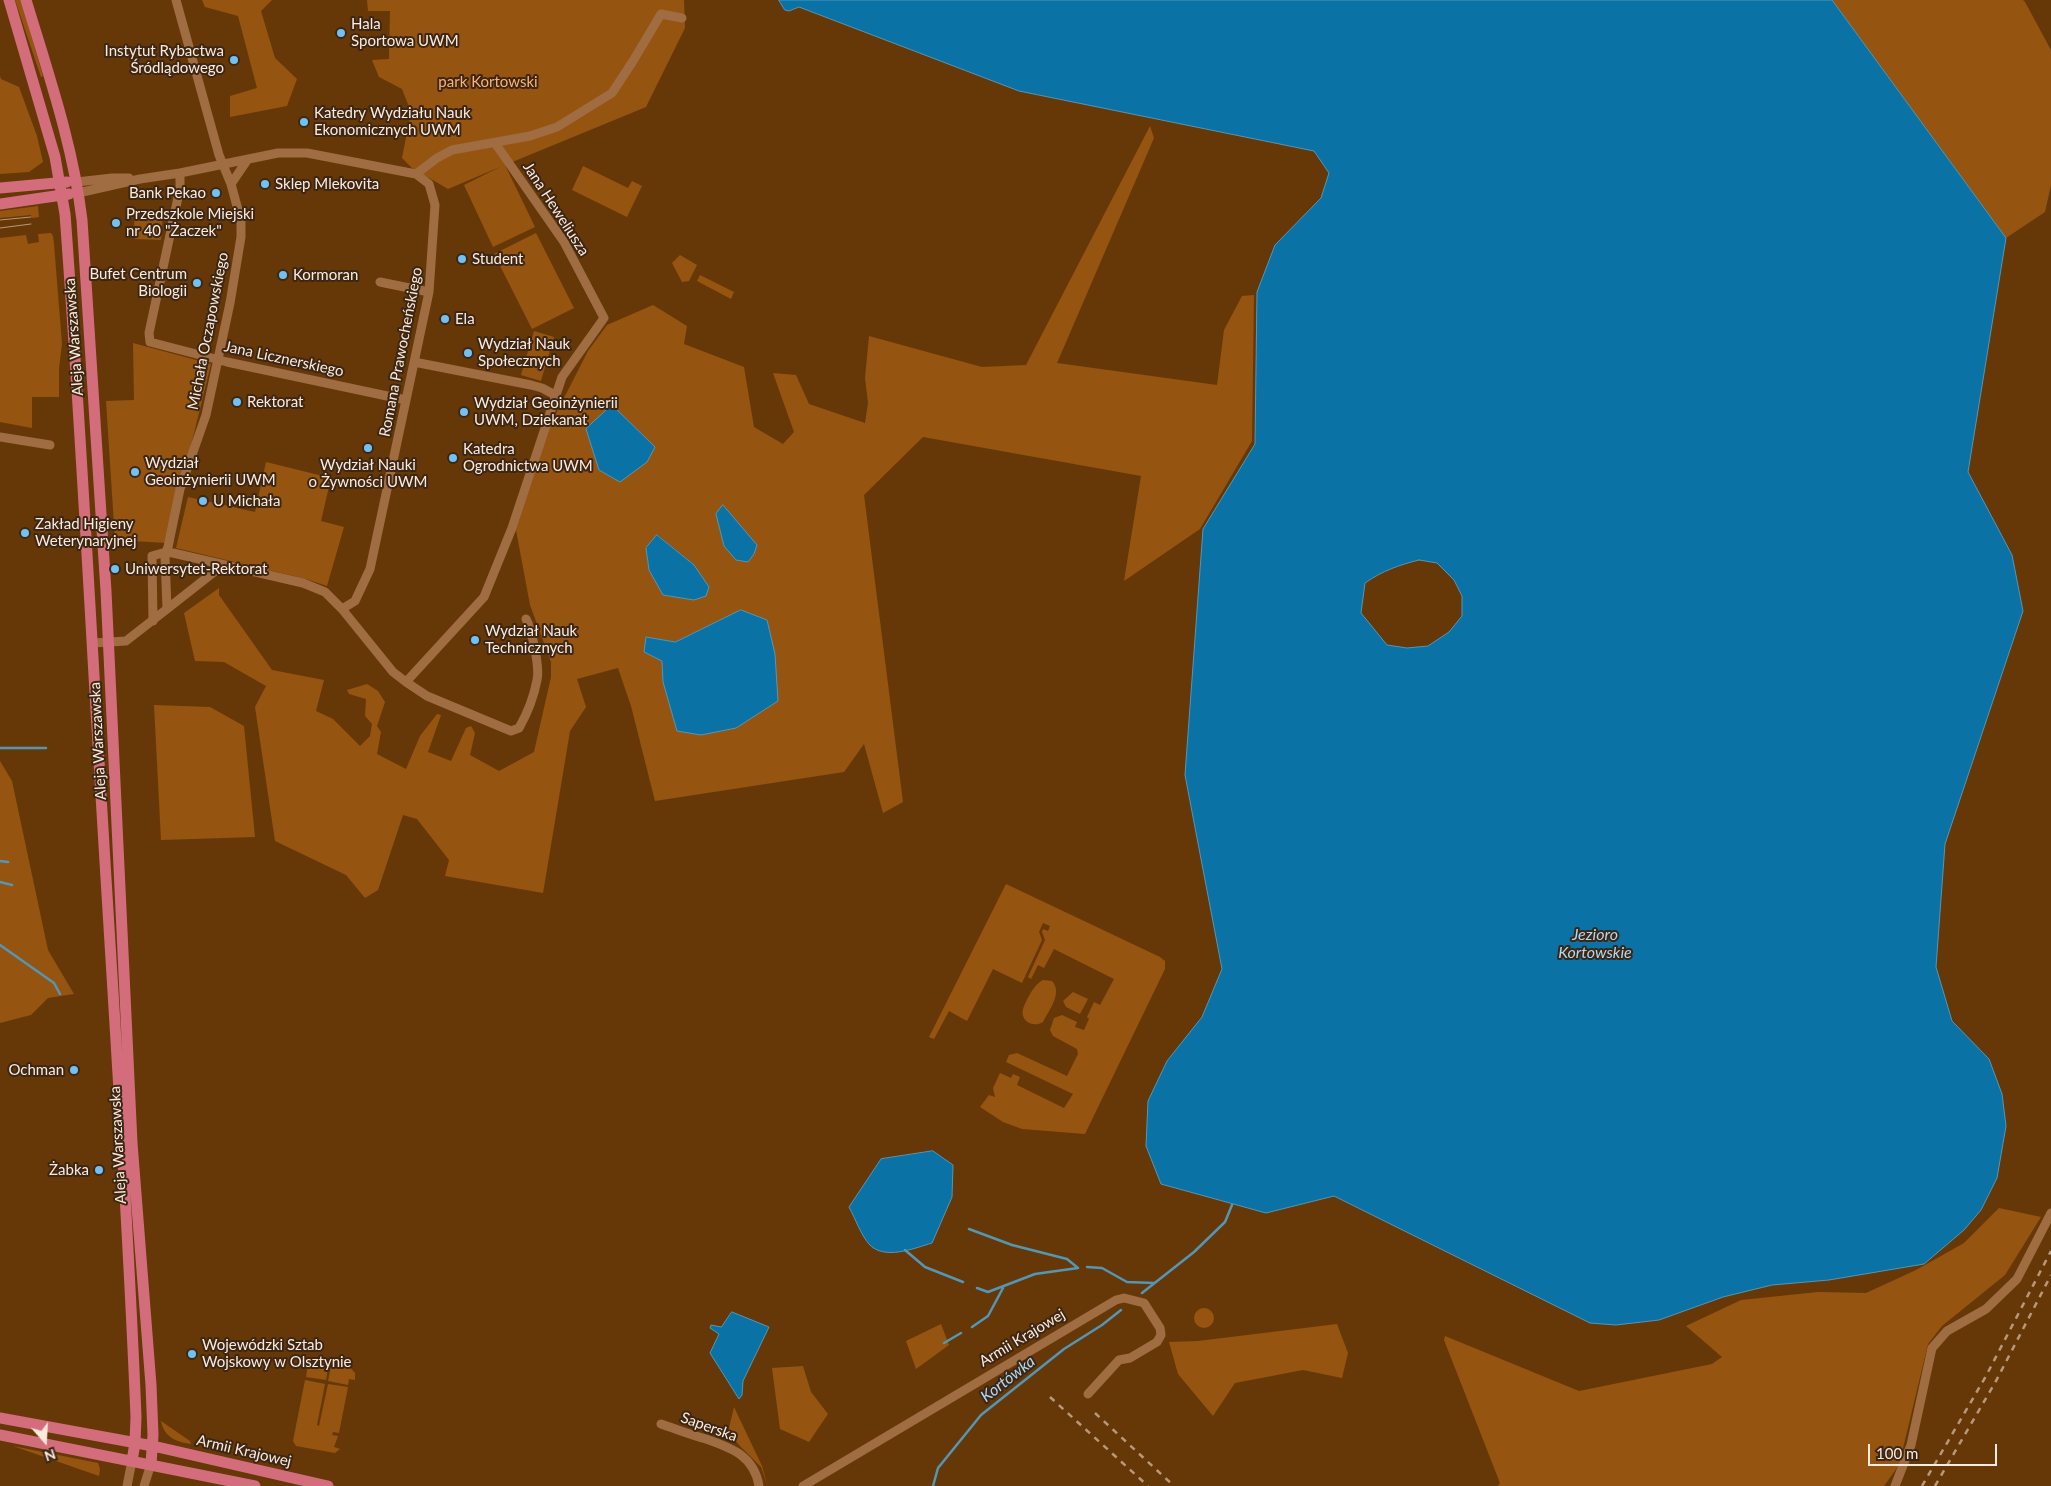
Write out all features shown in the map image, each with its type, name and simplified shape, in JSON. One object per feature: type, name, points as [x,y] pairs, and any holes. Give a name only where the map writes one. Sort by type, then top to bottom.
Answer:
[{"type":"main road","name":"Aleja Warszawska","points":[[9,0],[58,169],[65,210],[93,643],[125,1199],[135,1443],[132,1461]]},
{"type":"main road","name":"Aleja Warszawska","points":[[26,0],[64,126],[78,187],[108,642],[132,1144],[151,1385],[153,1446],[151,1464]]},
{"type":"main road","points":[[42,185],[58,169]]},
{"type":"main road","points":[[0,188],[42,185],[62,189],[78,187]]},
{"type":"main road","points":[[0,204],[44,198],[62,189]]},
{"type":"main road","points":[[44,198],[65,210]]},
{"type":"main road","name":"Armii Krajowej","points":[[0,1418],[153,1446],[328,1486]]},
{"type":"main road","points":[[0,1435],[256,1486]]},
{"type":"street","name":"Michała Oczapowskiego","points":[[166,552],[180,489],[206,415],[241,237],[241,221],[231,184],[222,164],[176,0]]},
{"type":"street","points":[[78,187],[112,178],[140,179],[180,173],[278,153],[307,153],[416,174],[436,158],[452,150],[530,136],[557,127],[612,93],[661,14],[682,18]]},
{"type":"street","name":"Jana Heweliusza","points":[[406,682],[484,597],[512,528],[562,377],[604,318],[564,242],[495,143]]},
{"type":"street","points":[[231,184],[248,159]]},
{"type":"street","name":"Jana Licznerskiego","points":[[180,173],[180,187],[149,333],[150,342],[169,349],[406,400]]},
{"type":"street","name":"Romana Prawocheńskiego","points":[[342,609],[355,601],[370,570],[393,469],[429,292],[435,204],[429,184],[416,174]]},
{"type":"street","points":[[380,282],[429,292]]},
{"type":"street","points":[[414,362],[531,385],[555,395]]},
{"type":"street","points":[[0,438],[50,445]]},
{"type":"street","points":[[153,621],[152,556],[166,552],[303,583],[325,592],[342,609],[393,672],[406,682],[428,696],[517,734],[538,678],[532,630],[526,619]]},
{"type":"street","points":[[166,552],[167,609]]},
{"type":"street","points":[[93,643],[126,641],[223,565]]},
{"type":"street","points":[[1895,1486],[1911,1445],[1932,1348],[1947,1331],[1986,1309],[2017,1279],[2051,1213]]},
{"type":"street","name":"Armii Krajowej","points":[[803,1486],[1116,1300],[1124,1298],[1139,1300],[1144,1303],[1160,1328],[1161,1335],[1157,1342],[1130,1358],[1119,1360],[1088,1394]]},
{"type":"street","name":"Saperska","points":[[661,1424],[724,1445],[736,1451],[753,1467],[759,1486]]},
{"type":"street","name":"Aleja Warszawska","points":[[127,1486],[132,1461]]},
{"type":"street","name":"Aleja Warszawska","points":[[144,1486],[151,1464]]},
{"type":"green space","points":[[15,0],[21,0],[43,76],[41,77]]},
{"type":"green space","points":[[202,0],[272,0],[261,11],[275,58],[297,79],[287,106],[230,117],[230,96],[257,88],[238,16],[205,7]]},
{"type":"green space","name":"park Kortowski","points":[[367,0],[684,0],[685,28],[646,107],[505,165],[535,227],[493,247],[464,185],[500,167],[448,189],[412,168],[402,158],[411,112],[402,89],[379,77],[372,60],[389,59],[390,11],[368,11]]},
{"type":"green space","points":[[1832,0],[2023,0],[2051,50],[2051,185],[2045,212],[2006,238]]},
{"type":"green space","points":[[0,76],[1,79],[19,87],[37,136],[43,162],[29,172],[0,174]]},
{"type":"green space","points":[[1150,126],[1154,138],[1057,363],[1217,385],[1224,330],[1242,296],[1254,295],[1252,441],[1200,529],[1124,581],[1141,476],[923,437],[864,495],[903,802],[883,813],[864,744],[844,772],[655,801],[631,706],[618,668],[577,679],[586,707],[570,731],[543,893],[445,876],[449,860],[417,819],[403,815],[378,890],[365,898],[346,875],[275,841],[255,707],[266,686],[224,662],[195,661],[184,613],[219,588],[219,595],[272,670],[324,680],[316,711],[333,719],[360,746],[370,736],[372,724],[365,716],[366,699],[349,694],[347,690],[367,684],[378,691],[385,702],[377,726],[381,732],[377,754],[406,769],[420,736],[437,714],[441,715],[428,752],[451,761],[466,728],[471,726],[475,733],[470,755],[499,771],[534,752],[551,677],[551,662],[530,605],[516,530],[539,460],[545,435],[588,351],[607,325],[653,305],[687,326],[684,344],[744,367],[754,427],[783,444],[794,432],[773,373],[796,375],[809,404],[865,423],[868,403],[865,378],[869,336],[982,367],[1026,365]],"holes":[[[658,535],[694,565],[649,570],[646,548]],[[741,610],[778,701],[755,715],[663,682],[662,661],[646,637],[675,642]]]},
{"type":"green space","points":[[583,166],[628,188],[632,181],[642,186],[627,217],[572,190]]},
{"type":"green space","points":[[38,206],[39,217],[32,218],[31,215],[0,218],[0,211]]},
{"type":"green space","points":[[163,213],[161,240],[135,239],[134,219]]},
{"type":"green space","points":[[51,233],[54,244],[62,344],[59,368],[59,397],[32,397],[32,428],[0,422],[0,238],[26,235],[28,244],[39,242],[38,234]]},
{"type":"green space","points":[[536,233],[574,308],[532,329],[494,254]]},
{"type":"green space","points":[[680,255],[697,265],[689,281],[682,282],[672,263]]},
{"type":"green space","points":[[700,275],[734,292],[731,299],[697,281]]},
{"type":"green space","points":[[534,331],[554,337],[541,381],[521,375]]},
{"type":"green space","points":[[133,343],[211,364],[167,543],[115,540],[106,401],[134,400]]},
{"type":"green space","points":[[266,462],[331,478],[321,521],[344,527],[327,586],[306,579],[176,548],[188,497],[255,512]]},
{"type":"green space","points":[[154,705],[210,707],[244,726],[255,837],[161,840]]},
{"type":"green space","points":[[0,761],[12,781],[48,950],[74,994],[48,998],[31,1015],[0,1023]]},
{"type":"green space","points":[[1006,884],[1165,961],[1165,969],[1085,1134],[1022,1129],[1003,1122],[980,1107],[989,1095],[995,1097],[993,1088],[1000,1073],[1011,1078],[1013,1074],[1020,1077],[1017,1085],[1064,1108],[1073,1094],[1006,1062],[1009,1055],[1017,1053],[1067,1076],[1078,1054],[1077,1049],[1053,1036],[1050,1030],[1054,1018],[1062,1015],[1077,1022],[1075,1027],[1084,1030],[1089,1019],[1087,1017],[1094,1002],[1100,1005],[1114,979],[1054,949],[1044,968],[1038,965],[1031,979],[1028,977],[1045,940],[1042,932],[1043,929],[1048,931],[1050,926],[1043,923],[1039,932],[1042,940],[1022,983],[993,969],[967,1021],[949,1011],[934,1039],[929,1037]]},
{"type":"green space","points":[[1043,980],[1052,981],[1055,986],[1056,996],[1043,1022],[1039,1024],[1028,1023],[1024,1017],[1023,1009],[1028,997]]},
{"type":"green space","points":[[1073,992],[1088,999],[1080,1014],[1066,1007],[1063,1001]]},
{"type":"green space","points":[[1999,1208],[2041,1217],[2005,1275],[1942,1326],[1928,1344],[1899,1465],[1884,1486],[1498,1486],[1500,1483],[1444,1340],[1445,1336],[1579,1391],[1712,1364],[1722,1357],[1686,1326],[1741,1300],[1818,1292],[1866,1293],[1916,1270],[1964,1243]]},
{"type":"green space","points":[[1204,1308],[1211,1311],[1214,1318],[1211,1325],[1204,1328],[1197,1325],[1194,1318],[1197,1311]]},
{"type":"green space","points":[[941,1324],[949,1345],[916,1369],[906,1341]]},
{"type":"green space","points":[[1337,1324],[1348,1353],[1342,1378],[1303,1370],[1235,1383],[1213,1416],[1178,1374],[1169,1342],[1198,1341]]},
{"type":"green space","points":[[315,1359],[329,1362],[326,1380],[306,1377],[308,1364]]},
{"type":"green space","points":[[332,1362],[348,1365],[355,1373],[355,1380],[349,1379],[348,1385],[328,1381]]},
{"type":"green space","points":[[803,1366],[811,1392],[828,1414],[809,1442],[780,1429],[772,1368]]},
{"type":"green space","points":[[305,1380],[325,1384],[317,1425],[319,1426],[328,1384],[348,1387],[339,1433],[333,1432],[332,1435],[338,1436],[334,1447],[340,1449],[335,1453],[296,1446],[293,1441]]},
{"type":"green space","points":[[734,1407],[762,1466],[767,1484],[761,1467],[728,1432]]},
{"type":"green space","points":[[161,1421],[190,1441],[191,1444],[180,1442],[168,1435]]},
{"type":"green space","points":[[13,1446],[98,1463],[100,1469],[99,1476]]},
{"type":"water","name":"Jezioro Kortowskie","points":[[779,0],[1832,0],[2006,238],[1968,472],[2012,555],[2023,611],[1945,844],[1936,967],[1952,1021],[1989,1059],[2002,1094],[2006,1126],[1997,1178],[1981,1210],[1964,1230],[1924,1264],[1829,1280],[1772,1285],[1723,1297],[1659,1320],[1616,1325],[1590,1323],[1334,1196],[1266,1213],[1161,1184],[1146,1146],[1148,1101],[1167,1061],[1202,1017],[1222,969],[1185,775],[1203,529],[1255,444],[1257,292],[1275,245],[1321,198],[1329,173],[1314,151],[1019,91],[799,7],[789,11],[785,10]],"holes":[[[1419,560],[1437,563],[1454,580],[1462,596],[1462,616],[1449,632],[1428,646],[1407,648],[1387,645],[1361,613],[1365,583],[1398,566]]]},
{"type":"water","points":[[612,405],[655,447],[647,462],[620,482],[599,470],[586,429]]},
{"type":"water","points":[[723,505],[757,545],[754,554],[748,562],[736,560],[724,546],[716,514]]},
{"type":"water","points":[[657,535],[694,565],[709,587],[706,596],[694,600],[663,595],[649,570],[646,548]]},
{"type":"water","points":[[741,610],[767,620],[775,654],[778,701],[736,728],[701,735],[677,731],[663,682],[662,661],[644,652],[646,637],[675,642]]},
{"type":"water","points":[[933,1151],[953,1165],[952,1197],[932,1243],[900,1252],[883,1252],[875,1249],[863,1236],[849,1207],[881,1159]]},
{"type":"water","points":[[732,1312],[769,1327],[743,1381],[742,1395],[739,1399],[710,1353],[719,1334],[710,1328],[711,1325],[721,1327]]},
{"type":"waterway","points":[[0,748],[46,748]]},
{"type":"waterway","points":[[0,861],[8,862]]},
{"type":"waterway","points":[[0,882],[12,885]]},
{"type":"waterway","points":[[0,945],[54,983],[60,994]]},
{"type":"waterway","name":"Kortówka","points":[[1142,1293],[1194,1252],[1225,1222],[1232,1205]]},
{"type":"waterway","points":[[969,1229],[1012,1245],[1067,1259],[1078,1268]]},
{"type":"waterway","points":[[905,1250],[925,1267],[963,1282]]},
{"type":"waterway","points":[[1087,1267],[1102,1268],[1127,1282],[1154,1283]]},
{"type":"waterway","points":[[977,1288],[988,1292],[1035,1274],[1078,1268]]},
{"type":"waterway","points":[[972,1327],[988,1316],[1003,1288]]},
{"type":"waterway","name":"Kortówka","points":[[933,1486],[938,1468],[981,1415],[1064,1349],[1102,1325],[1121,1310]]},
{"type":"waterway","points":[[944,1343],[961,1333]]},
{"type":"tram line","points":[[0,220],[31,217]]},
{"type":"tram line","points":[[0,228],[31,224]]},
{"type":"railway","points":[[1922,1486],[1986,1376],[2051,1251]]},
{"type":"railway","points":[[1935,1486],[1996,1381],[2051,1275]]},
{"type":"railway","points":[[1050,1397],[1148,1486]]},
{"type":"railway","points":[[1095,1413],[1174,1486]]},
{"type":"place","name":"Hala Sportowa UWM","points":[[341,33]]},
{"type":"place","name":"Instytut Rybactwa Śródlądowego","points":[[234,60]]},
{"type":"place","name":"Katedry Wydziału Nauk Ekonomicznych UWM","points":[[304,122]]},
{"type":"place","name":"Sklep Mlekovita","points":[[265,184]]},
{"type":"place","name":"Bank Pekao","points":[[216,193]]},
{"type":"place","name":"Przedszkole Miejski nr 40 \"Żaczek\"","points":[[116,223]]},
{"type":"place","name":"Student","points":[[462,259]]},
{"type":"place","name":"Kormoran","points":[[283,275]]},
{"type":"place","name":"Bufet Centrum Biologii","points":[[197,283]]},
{"type":"place","name":"Ela","points":[[445,319]]},
{"type":"place","name":"Wydział Nauk Społecznych","points":[[468,353]]},
{"type":"place","name":"Rektorat","points":[[237,402]]},
{"type":"place","name":"Wydział Geoinżynierii UWM, Dziekanat","points":[[464,412]]},
{"type":"place","name":"Wydział Nauki o Żywności UWM","points":[[368,448]]},
{"type":"place","name":"Katedra Ogrodnictwa UWM","points":[[453,458]]},
{"type":"place","name":"Wydział Geoinżynierii UWM","points":[[135,472]]},
{"type":"place","name":"U Michała","points":[[203,501]]},
{"type":"place","name":"Zakład Higieny Weterynaryjnej","points":[[25,533]]},
{"type":"place","name":"Uniwersytet-Rektorat","points":[[115,569]]},
{"type":"place","name":"Wydział Nauk Technicznych","points":[[475,640]]},
{"type":"place","name":"Ochman","points":[[74,1070]]},
{"type":"place","name":"Żabka","points":[[99,1170]]},
{"type":"place","name":"Wojewódzki Sztab Wojskowy w Olsztynie","points":[[192,1354]]}]
